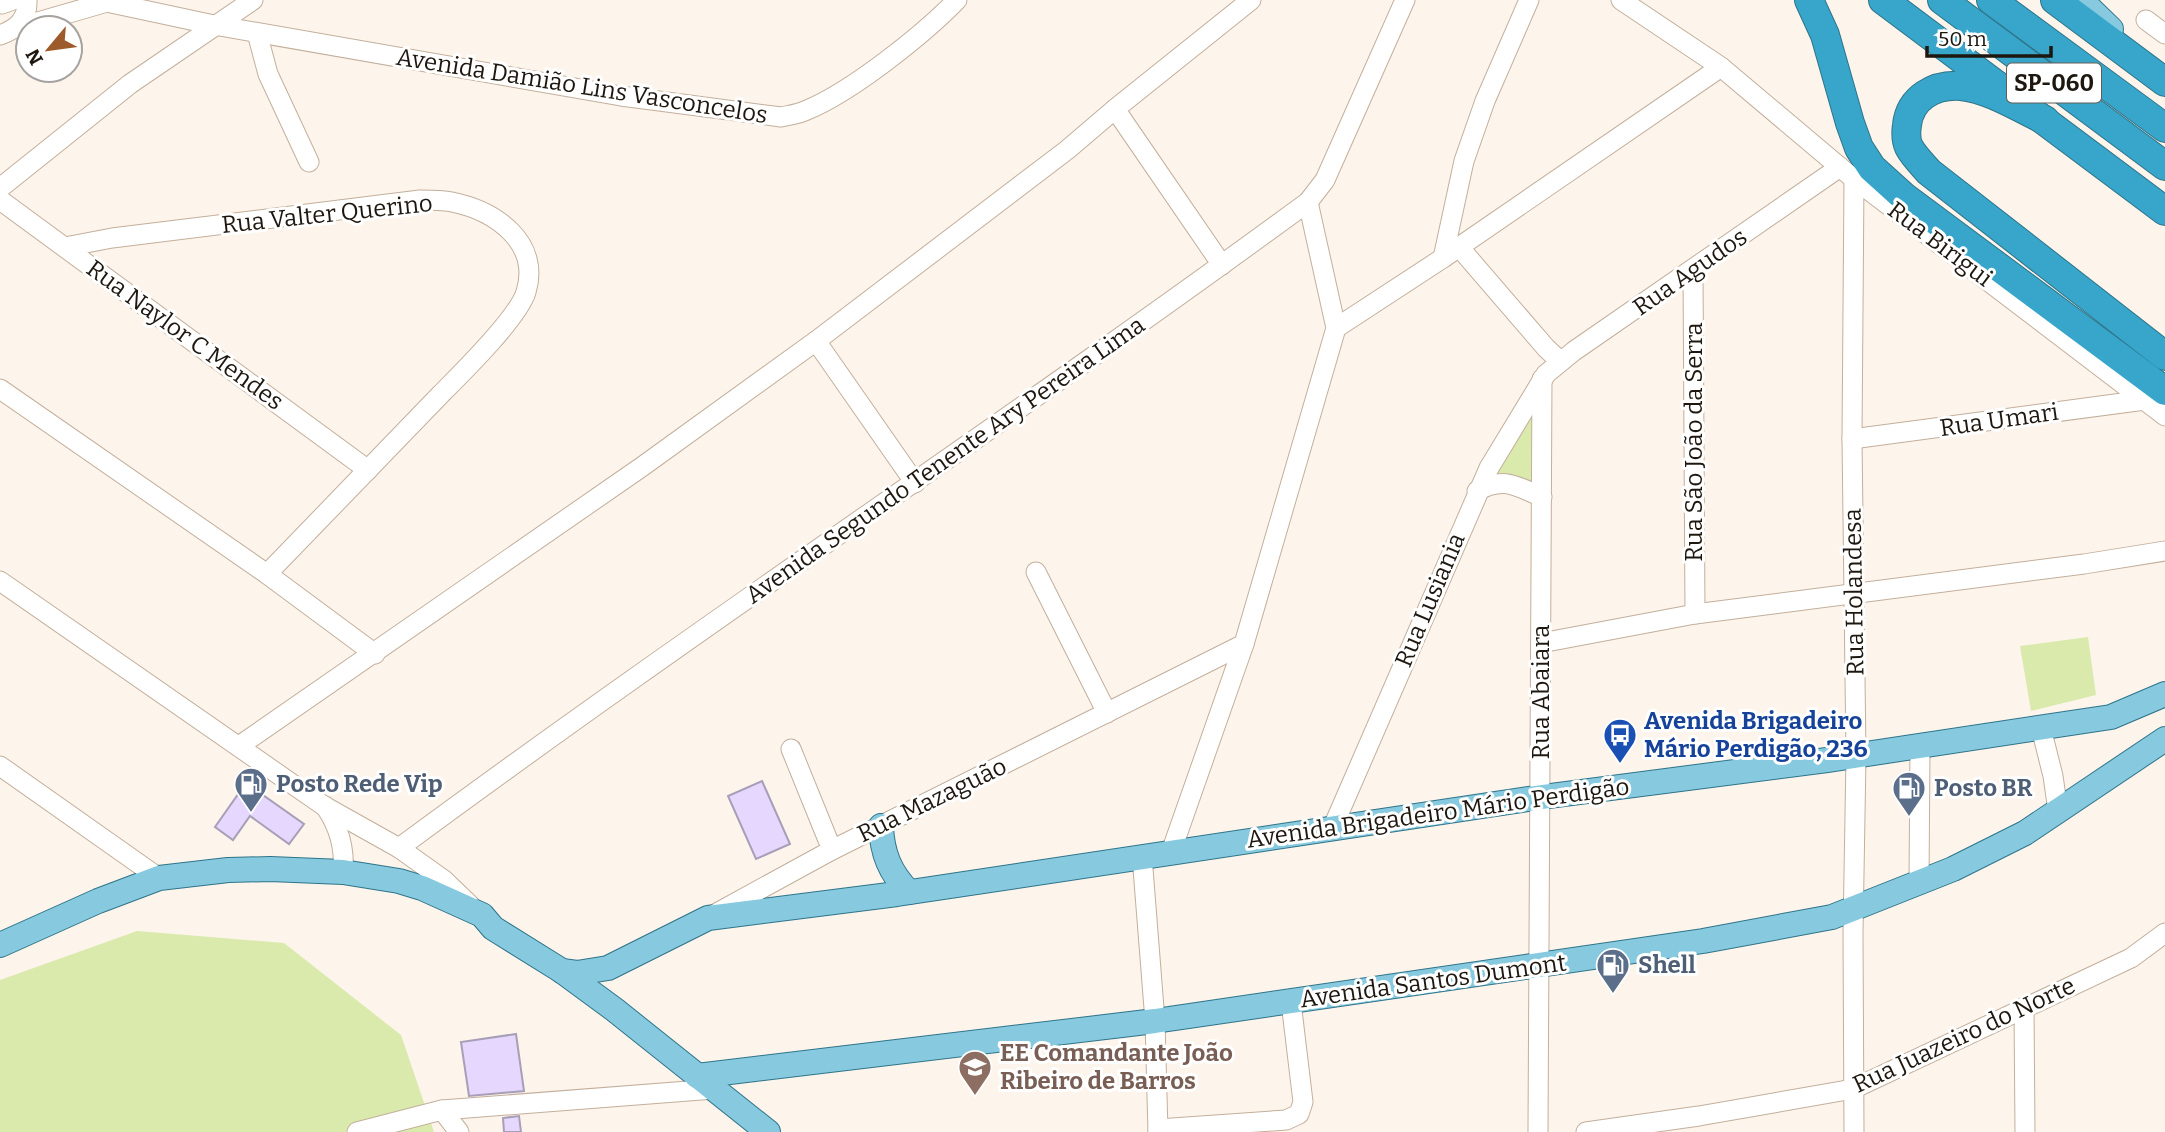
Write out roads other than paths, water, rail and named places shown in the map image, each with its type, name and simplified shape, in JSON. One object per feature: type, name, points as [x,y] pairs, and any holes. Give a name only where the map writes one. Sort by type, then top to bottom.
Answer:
[{"type":"highway","points":[[1808,0],[1825,36],[1859,148],[1872,168],[1903,196],[2155,396]]},
{"type":"highway","name":"SP-060","points":[[1883,0],[2165,211]]},
{"type":"highway","name":"SP-060","points":[[1942,0],[2165,166]]},
{"type":"highway","name":"SP-060","points":[[1991,0],[2165,128]]},
{"type":"highway","name":"SP-060","points":[[2055,0],[2165,81]]},
{"type":"highway","points":[[2045,120],[1975,89],[1942,86],[1915,102],[1908,115],[1908,146],[1928,172],[2165,356]]},
{"type":"main road","points":[[2081,0],[2165,81]]},
{"type":"main road","name":"Avenida Brigadeiro Mário Perdigão","points":[[708,918],[909,892],[1542,797],[2041,728],[2111,717],[2165,694]]},
{"type":"main road","name":"Avenida Santos Dumont","points":[[706,1083],[1540,966],[1703,941],[1832,917],[1919,884],[2025,834],[2165,739]]},
{"type":"main road","points":[[881,826],[882,843],[892,872],[909,892]]},
{"type":"main road","points":[[0,945],[98,901],[159,878],[228,870],[343,872],[399,881],[422,888],[488,921],[562,971],[768,1132]]},
{"type":"main road","name":"Rua Mazaguão","points":[[562,971],[593,972],[623,962],[708,918]]},
{"type":"main road","points":[[615,1010],[610,990],[616,970],[623,962]]},
{"type":"street","points":[[9,32],[25,17],[27,0]]},
{"type":"street","points":[[0,188],[130,84],[253,0]]},
{"type":"street","name":"Avenida Damião Lins Vasconcelos","points":[[102,1],[257,33],[621,96],[781,117],[806,111],[830,99],[891,56],[957,0]]},
{"type":"street","points":[[240,746],[375,654],[816,341],[1067,150],[1115,108],[1251,0]]},
{"type":"street","name":"Avenida Segundo Tenente Ary Pereira Lima","points":[[399,848],[606,698],[915,483],[1307,202],[1325,180],[1405,0]]},
{"type":"street","points":[[1451,252],[1464,161],[1485,101],[1529,0]]},
{"type":"street","name":"Rua Birigui","points":[[1621,0],[1721,67],[1847,173],[2155,396],[2165,416]]},
{"type":"street","points":[[9,32],[102,1]]},
{"type":"street","points":[[2146,20],[2165,34]]},
{"type":"street","points":[[257,33],[268,74],[309,162]]},
{"type":"street","points":[[1336,328],[1721,67]]},
{"type":"street","points":[[1115,108],[1222,265]]},
{"type":"street","name":"Rua Agudos","points":[[1542,379],[1560,361],[1693,271],[1847,173]]},
{"type":"street","name":"Rua Holandesa","points":[[1847,173],[1856,755],[1853,911],[1854,1132]]},
{"type":"street","name":"Rua Naylor C Mendes","points":[[0,200],[368,470]]},
{"type":"street","name":"Rua Valter Querino","points":[[65,247],[112,238],[420,200],[452,202],[508,226],[522,246],[530,271],[526,295],[507,322],[471,363],[267,574]]},
{"type":"street","points":[[1171,852],[1244,643],[1336,328],[1307,202]]},
{"type":"street","points":[[1451,252],[1560,361]]},
{"type":"street","name":"Rua São João da Serra","points":[[1693,271],[1695,614]]},
{"type":"street","points":[[816,341],[915,483]]},
{"type":"street","name":"Rua Lusiania","points":[[1332,828],[1477,491],[1542,379]]},
{"type":"street","name":"Rua Abaiara","points":[[1538,1132],[1542,797],[1542,379]]},
{"type":"street","points":[[0,389],[267,574],[375,654]]},
{"type":"street","name":"Rua Umari","points":[[1852,439],[2155,396]]},
{"type":"street","points":[[1477,491],[1486,486],[1503,483],[1542,497]]},
{"type":"street","points":[[1541,643],[1695,614],[2165,551]]},
{"type":"street","points":[[1036,572],[1107,713]]},
{"type":"street","points":[[0,581],[324,806],[399,848],[444,880],[488,921]]},
{"type":"street","name":"Rua Mazaguão","points":[[708,918],[832,850],[1244,643]]},
{"type":"street","points":[[2041,728],[2053,776],[2058,811]]},
{"type":"street","points":[[1919,884],[1920,746]]},
{"type":"street","points":[[791,749],[832,850]]},
{"type":"street","points":[[0,766],[159,878]]},
{"type":"street","points":[[324,806],[339,831],[344,859],[343,872]]},
{"type":"street","points":[[1142,856],[1155,1021],[1158,1131],[1286,1120],[1299,1114],[1303,1102],[1291,1002]]},
{"type":"street","name":"Rua Juazeiro do Norte","points":[[1586,1132],[1699,1124],[1853,1089],[2131,958],[2165,933]]},
{"type":"street","name":"Rua Juazeiro do Norte","points":[[2131,958],[2165,952]]},
{"type":"street","points":[[2024,1007],[2025,1132]]},
{"type":"street","points":[[357,1132],[442,1110],[706,1083]]},
{"type":"street","points":[[442,1110],[459,1132]]},
{"type":"place","name":"Avenida Brigadeiro Mário Perdigão, 236","points":[[1620,765]]},
{"type":"place","name":"Posto Rede Vip","points":[[251,814]]},
{"type":"place","name":"Posto BR","points":[[1909,818]]},
{"type":"place","name":"Shell","points":[[1613,995]]},
{"type":"place","name":"EE Comandante João Ribeiro de Barros","points":[[975,1097]]}]
